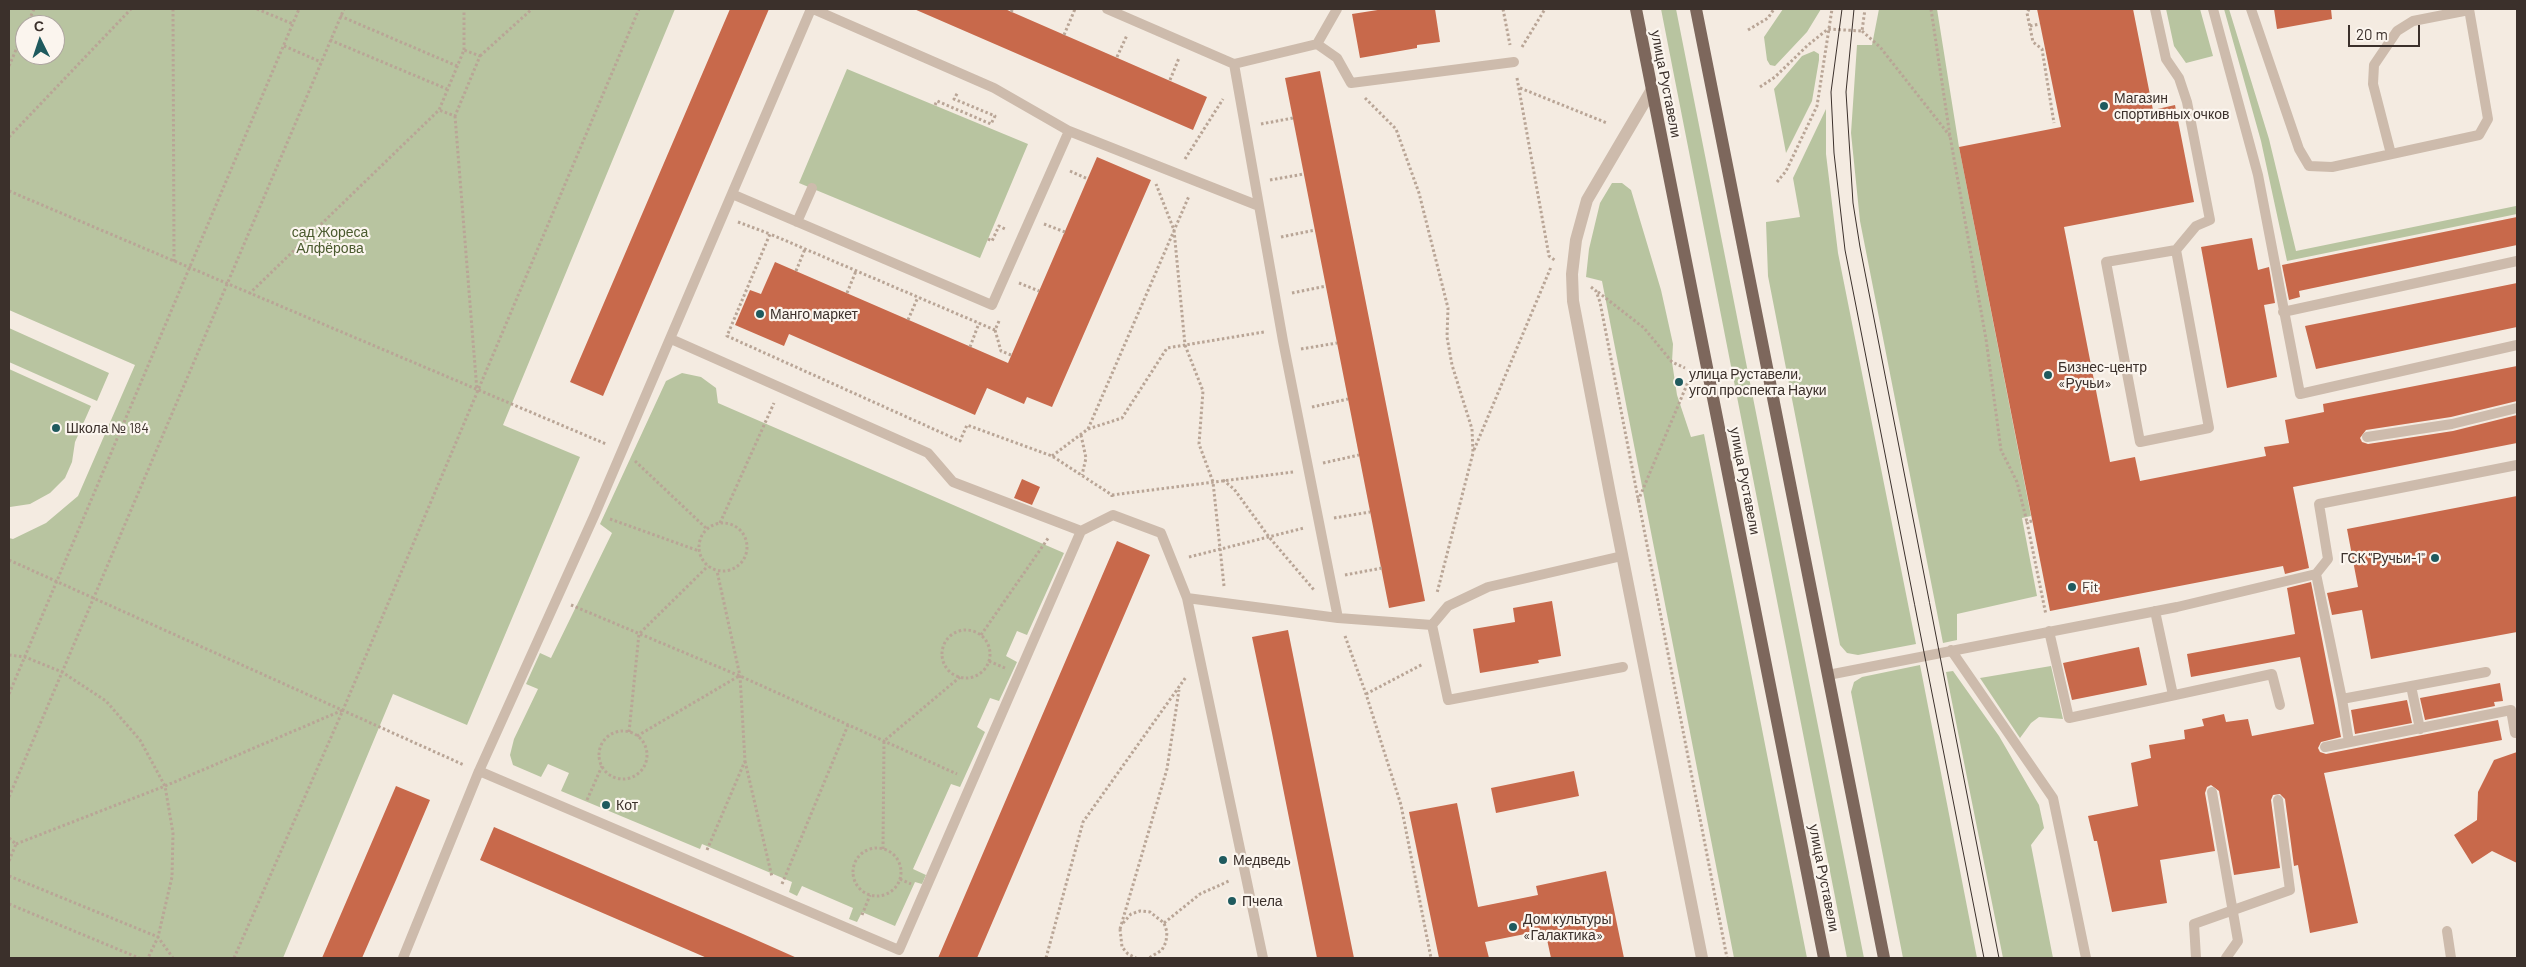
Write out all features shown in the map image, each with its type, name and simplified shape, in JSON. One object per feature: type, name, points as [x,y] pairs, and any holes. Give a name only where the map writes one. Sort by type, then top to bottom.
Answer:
[{"type":"main road","name":"улица Руставели","points":[[1636,9],[1824,958]]},
{"type":"main road","points":[[1696,9],[1884,958]]},
{"type":"street","points":[[1651,91],[1587,200],[1576,240],[1572,274],[1574,301],[1622,556],[1702,958]]},
{"type":"lane","points":[[403,958],[479,771],[595,514],[812,9],[994,88],[1069,131],[1176,175],[1259,206]]},
{"type":"lane","points":[[1107,9],[1234,64],[1317,44],[1337,9]]},
{"type":"lane","points":[[2156,9],[2166,59],[2179,78],[2186,102],[2210,220],[2196,226],[2176,250],[2106,262],[2140,442],[2209,428],[2176,250]]},
{"type":"lane","points":[[2213,9],[2258,175],[2282,312],[2300,394],[2517,345]]},
{"type":"lane","points":[[2251,9],[2298,149],[2309,166],[2332,167],[2392,154],[2479,135],[2488,119],[2469,9],[2413,21],[2397,31],[2374,65],[2373,84],[2392,154]]},
{"type":"lane","points":[[1317,44],[1337,58],[1351,83],[1514,62]]},
{"type":"lane","points":[[1234,64],[1285,352],[1338,618]]},
{"type":"lane","points":[[732,194],[992,305],[1069,131]]},
{"type":"lane","points":[[797,222],[812,188]]},
{"type":"lane","points":[[2282,312],[2517,261]]},
{"type":"lane","points":[[671,339],[928,452],[953,482],[1081,531]]},
{"type":"lane","points":[[2367,437],[2452,424],[2517,408]]},
{"type":"lane","points":[[1828,675],[2155,611],[2316,574],[2328,559],[2319,504],[2517,465]]},
{"type":"lane","points":[[479,771],[856,931],[897,954],[1081,531],[1113,515],[1161,533],[1187,598],[1264,958]]},
{"type":"lane","points":[[1432,625],[1448,606],[1488,587],[1622,556]]},
{"type":"lane","points":[[2316,574],[2349,742]]},
{"type":"lane","points":[[1187,598],[1338,618],[1432,625]]},
{"type":"lane","points":[[2155,611],[2173,695]]},
{"type":"lane","points":[[1432,625],[1448,700],[1623,667]]},
{"type":"lane","points":[[2049,631],[2069,718],[2272,674],[2280,705]]},
{"type":"lane","points":[[1951,650],[2053,798],[2071,876],[2086,958]]},
{"type":"lane","points":[[2342,699],[2486,672]]},
{"type":"lane","points":[[2411,686],[2420,728]]},
{"type":"lane","points":[[2325,747],[2511,710],[2514,733]]},
{"type":"lane","points":[[2212,792],[2238,941],[2226,958]]},
{"type":"lane","points":[[2196,958],[2194,924],[2290,890],[2278,800]]},
{"type":"lane","points":[[2447,931],[2451,958]]},
{"type":"path","points":[[9,137],[131,9]]},
{"type":"path","points":[[173,9],[174,262]]},
{"type":"path","points":[[257,9],[293,24]]},
{"type":"path","points":[[9,694],[299,9]]},
{"type":"path","points":[[9,797],[344,9]]},
{"type":"path","points":[[249,294],[439,110],[464,50],[464,9]]},
{"type":"path","points":[[477,391],[455,116],[480,56],[532,9]]},
{"type":"path","points":[[234,958],[343,710],[639,9]]},
{"type":"path","points":[[1064,34],[1076,9]]},
{"type":"path","points":[[1503,9],[1549,256],[1644,328],[1672,362],[1685,368]]},
{"type":"path","points":[[1514,62],[1544,9]]},
{"type":"path","points":[[1748,30],[1768,18],[1774,9]]},
{"type":"path","points":[[1777,182],[1786,171],[1817,106],[1832,9]]},
{"type":"path","points":[[1862,31],[1865,9]]},
{"type":"path","points":[[1931,9],[1950,136],[1986,339],[2001,450],[2017,482],[2049,631]]},
{"type":"path","points":[[2029,9],[2033,42],[2042,49],[2054,122]]},
{"type":"path","points":[[340,16],[457,66]]},
{"type":"path","points":[[1117,57],[1134,21]]},
{"type":"path","points":[[2030,26],[2040,24]]},
{"type":"path","points":[[1760,87],[1775,77],[1808,45],[1828,29],[1862,31],[1880,47],[1950,136]]},
{"type":"path","points":[[330,40],[447,89]]},
{"type":"path","points":[[1170,80],[1186,43]]},
{"type":"path","points":[[284,46],[321,62]]},
{"type":"path","points":[[464,50],[480,56]]},
{"type":"path","points":[[9,66],[15,52]]},
{"type":"path","points":[[1176,175],[1236,78]]},
{"type":"path","points":[[1351,83],[1396,129],[1418,193],[1448,308],[1447,337],[1452,365],[1472,429],[1473,453]]},
{"type":"path","points":[[1519,88],[1607,123]]},
{"type":"path","points":[[935,106],[937,100],[991,124],[994,116],[954,98],[957,92],[964,95]]},
{"type":"path","points":[[439,110],[455,116]]},
{"type":"path","points":[[1245,126],[1293,118]]},
{"type":"path","points":[[1063,168],[1088,179]]},
{"type":"path","points":[[1255,183],[1304,174]]},
{"type":"path","points":[[1162,182],[1152,179],[1156,184],[1174,230],[1185,344],[1203,392],[1199,444],[1213,482],[1227,604]]},
{"type":"path","points":[[1088,429],[1194,182]]},
{"type":"path","points":[[9,191],[189,269],[622,451],[648,471],[707,530]]},
{"type":"path","points":[[735,222],[744,223],[995,330]]},
{"type":"path","points":[[1040,222],[1065,232]]},
{"type":"path","points":[[988,239],[992,241],[999,226],[1007,230],[1003,237]]},
{"type":"path","points":[[1265,240],[1315,230]]},
{"type":"path","points":[[723,343],[770,234]]},
{"type":"path","points":[[796,271],[805,249]]},
{"type":"path","points":[[1432,625],[1437,589],[1473,453],[1551,267]]},
{"type":"path","points":[[847,293],[856,271]]},
{"type":"path","points":[[1015,282],[1039,291]]},
{"type":"path","points":[[1275,296],[1326,286]]},
{"type":"path","points":[[1596,291],[1727,958]]},
{"type":"path","points":[[908,320],[918,297]]},
{"type":"path","points":[[1002,314],[995,330],[1001,351],[1011,355]]},
{"type":"path","points":[[970,347],[979,323]]},
{"type":"path","points":[[1052,456],[1088,429],[1122,418],[1168,348],[1281,329]]},
{"type":"path","points":[[727,336],[960,441],[967,425],[1052,456],[1112,495],[1308,468],[1359,455]]},
{"type":"path","points":[[1285,352],[1337,343]]},
{"type":"path","points":[[1638,501],[1688,382]]},
{"type":"path","points":[[720,523],[781,388]]},
{"type":"path","points":[[1297,410],[1348,399]]},
{"type":"path","points":[[1081,435],[1086,458],[1082,475]]},
{"type":"path","points":[[1223,480],[1234,489],[1269,537],[1338,618],[1366,694],[1401,805],[1431,958]]},
{"type":"path","points":[[1112,495],[1113,515]]},
{"type":"path","points":[[1171,561],[1370,512]]},
{"type":"path","points":[[595,514],[699,550]]},
{"type":"path","points":[[2027,522],[2032,521]]},
{"type":"path","points":[[981,635],[1060,522]]},
{"type":"path","points":[[720,523],[730,524],[738,528],[744,535],[747,544],[742,562],[735,568],[717,571],[708,566],[699,550],[701,539],[707,530],[720,523]]},
{"type":"path","points":[[9,560],[94,600],[479,771]]},
{"type":"path","points":[[629,732],[639,634],[708,566]]},
{"type":"path","points":[[1330,578],[1382,568]]},
{"type":"path","points":[[717,571],[740,676],[745,761],[777,897]]},
{"type":"path","points":[[556,600],[740,676],[973,782]]},
{"type":"path","points":[[883,849],[884,741],[960,678],[978,675],[985,669],[989,661],[990,652],[987,643],[981,635],[973,631],[963,631],[954,634],[943,648],[942,657],[946,666],[951,673],[960,678]]},
{"type":"path","points":[[9,655],[25,657],[62,672],[106,701],[140,740],[165,786],[173,833],[172,877],[158,937],[148,958]]},
{"type":"path","points":[[1046,958],[1083,822],[1180,688],[1199,656]]},
{"type":"path","points":[[1366,694],[1439,656]]},
{"type":"path","points":[[637,736],[740,676]]},
{"type":"path","points":[[1136,958],[1128,956],[1122,947],[1120,929],[1167,769],[1180,688]]},
{"type":"path","points":[[9,861],[16,844],[165,786],[343,710]]},
{"type":"path","points":[[777,897],[848,725]]},
{"type":"path","points":[[620,731],[629,732],[637,736],[643,743],[646,761],[634,775],[626,778],[616,778],[602,766],[599,757],[604,740],[620,731]]},
{"type":"path","points":[[701,865],[745,761]]},
{"type":"path","points":[[581,814],[602,766]]},
{"type":"path","points":[[9,838],[16,844]]},
{"type":"path","points":[[874,848],[883,849],[892,853],[898,860],[901,869],[900,879],[896,887],[889,893],[870,895],[862,891],[856,884],[853,875],[854,866],[865,851],[874,848]]},
{"type":"path","points":[[1164,923],[1200,894],[1245,873]]},
{"type":"path","points":[[9,876],[158,937],[173,958]]},
{"type":"path","points":[[856,931],[870,895]]},
{"type":"path","points":[[9,904],[140,958]]},
{"type":"path","points":[[1120,929],[1124,920],[1131,914],[1140,911],[1150,912],[1164,923],[1167,932],[1166,942],[1162,950],[1149,958]]},
{"type":"green space","name":"сад Жореса Алфёрова","points":[[9,9],[675,9],[503,425],[580,457],[467,725],[393,694],[283,958],[9,958],[9,538],[13,539],[46,523],[78,496],[135,365],[9,310]]},
{"type":"green space","points":[[1661,9],[1676,9],[1864,958],[1847,958]]},
{"type":"green space","points":[[1783,9],[1821,9],[1807,32],[1775,66],[1770,65],[1767,60],[1764,37]]},
{"type":"green space","points":[[1879,9],[1937,9],[1959,147],[2031,516],[2022,518],[2037,596],[1957,614],[1957,640],[1943,643],[1860,221],[1851,133],[1857,45],[1872,45]]},
{"type":"green space","points":[[2166,9],[2200,9],[2213,56],[2186,63],[2174,46]]},
{"type":"green space","points":[[2224,9],[2229,9],[2269,139],[2296,251],[2516,206],[2517,214],[2287,261],[2261,141]]},
{"type":"green space","points":[[1814,51],[1819,54],[1819,60],[1812,101],[1786,153],[1774,89],[1802,56]]},
{"type":"green space","points":[[847,69],[1028,144],[980,258],[799,183]]},
{"type":"green space","points":[[1826,109],[1826,154],[1838,253],[1916,644],[1858,655],[1847,653],[1840,645],[1768,276],[1766,222],[1800,217],[1793,178]]},
{"type":"green space","points":[[1612,183],[1622,183],[1631,190],[1661,290],[1673,344],[1672,362],[1677,395],[1691,437],[1704,434],[1807,958],[1734,958],[1602,281],[1586,277],[1589,249],[1600,203]]},
{"type":"green space","points":[[9,328],[109,373],[97,401],[9,362]]},
{"type":"green space","points":[[9,369],[91,406],[75,442],[72,462],[65,478],[50,493],[30,504],[10,507]]},
{"type":"green space","points":[[682,373],[701,377],[716,388],[718,403],[1064,553],[1027,635],[1017,631],[1006,656],[1017,662],[999,701],[990,698],[977,727],[985,732],[960,787],[951,784],[913,869],[926,875],[922,884],[915,882],[895,926],[862,912],[857,922],[849,919],[853,908],[802,886],[797,896],[789,892],[792,882],[702,844],[700,849],[561,791],[569,773],[548,764],[541,777],[513,765],[510,755],[514,739],[538,689],[526,684],[540,653],[551,658],[612,533],[600,524],[666,381]]},
{"type":"green space","points":[[1920,665],[1977,958],[1903,958],[1851,692],[1854,682],[1862,677]]},
{"type":"green space","points":[[2051,666],[2063,719],[2039,717],[2031,723],[2020,738],[1980,678]]},
{"type":"green space","points":[[1953,671],[1999,736],[2039,805],[2044,828],[2031,845],[2053,958],[2003,958],[1946,672]]},
{"type":"building","points":[[730,9],[769,9],[603,396],[570,382]]},
{"type":"building","points":[[914,9],[1005,9],[1207,97],[1193,130]]},
{"type":"building","points":[[1384,9],[1435,9],[1440,42],[1417,45],[1417,48],[1360,58],[1352,14]]},
{"type":"building","name":"Бизнес-центр «Ручьи»","points":[[2037,9],[2133,9],[2153,110],[2175,105],[2194,202],[2064,227],[2110,462],[2135,457],[2140,481],[2266,456],[2264,447],[2289,443],[2285,420],[2324,412],[2323,404],[2517,366],[2517,401],[2451,417],[2366,430],[2360,438],[2362,442],[2368,444],[2453,431],[2517,415],[2517,443],[2293,487],[2309,568],[2285,574],[2283,566],[2050,611],[1959,147],[2061,127]]},
{"type":"building","points":[[2274,9],[2331,9],[2332,19],[2277,29]]},
{"type":"building","points":[[1320,71],[1425,601],[1389,608],[1285,78]]},
{"type":"building","points":[[1097,157],[1151,180],[1052,407],[1027,397],[1024,404],[987,388],[975,415],[789,334],[784,346],[735,325],[750,290],[761,294],[775,262],[1008,363]]},
{"type":"building","points":[[2517,217],[2517,245],[2299,291],[2300,297],[2289,300],[2282,265]]},
{"type":"building","points":[[2252,238],[2258,270],[2269,267],[2275,303],[2264,305],[2277,377],[2227,388],[2201,247]]},
{"type":"building","points":[[2517,283],[2517,327],[2316,369],[2305,326]]},
{"type":"building","points":[[1022,479],[1040,487],[1032,505],[1014,498]]},
{"type":"building","name":"ГСК \"Ручьи-1\"","points":[[2517,496],[2517,632],[2371,659],[2362,610],[2332,615],[2327,593],[2358,587],[2347,529]]},
{"type":"building","points":[[1117,541],[1150,555],[977,958],[938,958]]},
{"type":"building","points":[[2311,582],[2341,737],[2321,742],[2318,748],[2320,752],[2326,754],[2498,720],[2502,740],[2324,773],[2358,923],[2310,933],[2298,865],[2294,866],[2285,799],[2280,794],[2273,795],[2271,800],[2280,868],[2234,875],[2219,791],[2211,785],[2207,787],[2205,793],[2215,851],[2160,860],[2167,903],[2112,912],[2097,841],[2094,841],[2088,816],[2138,806],[2131,763],[2151,758],[2149,745],[2185,739],[2184,730],[2204,726],[2202,719],[2224,714],[2226,722],[2248,719],[2252,736],[2314,724],[2300,657],[2191,677],[2187,654],[2295,634],[2287,588]]},
{"type":"building","points":[[1552,601],[1561,656],[1538,660],[1539,663],[1480,673],[1473,629],[1515,622],[1513,608]]},
{"type":"building","points":[[1288,630],[1354,958],[1317,958],[1252,637]]},
{"type":"building","points":[[2139,647],[2147,685],[2072,700],[2063,663]]},
{"type":"building","points":[[2500,683],[2503,701],[2494,702],[2495,706],[2425,720],[2420,698]]},
{"type":"building","points":[[2407,700],[2412,723],[2355,734],[2351,710]]},
{"type":"building","points":[[2517,752],[2517,863],[2492,851],[2472,864],[2454,835],[2477,820],[2478,792],[2494,760]]},
{"type":"building","points":[[1574,771],[1579,796],[1496,813],[1491,788]]},
{"type":"building","points":[[396,786],[430,800],[396,880],[362,958],[322,958]]},
{"type":"building","points":[[1457,803],[1478,907],[1538,895],[1536,886],[1606,871],[1624,958],[1551,958],[1545,930],[1485,942],[1489,958],[1439,958],[1409,812]]},
{"type":"building","points":[[494,827],[797,958],[707,958],[480,860]]},
{"type":"tram line","points":[[1842,9],[1831,92],[1834,153],[1845,250],[1984,958]]},
{"type":"tram line","points":[[1854,9],[1846,92],[1853,203],[1999,958]]},
{"type":"place","name":"Магазин спортивных очков","points":[[2104,106]]},
{"type":"place","name":"Манго маркет","points":[[760,314]]},
{"type":"place","name":"Бизнес-центр «Ручьи»","points":[[2048,375]]},
{"type":"place","name":"улица Руставели, угол проспекта Науки","points":[[1679,382]]},
{"type":"place","name":"Школа № 184","points":[[56,428]]},
{"type":"place","name":"ГСК \"Ручьи-1\"","points":[[2435,558]]},
{"type":"place","name":"Fit","points":[[2072,587]]},
{"type":"place","name":"Кот","points":[[606,805]]},
{"type":"place","name":"Медведь","points":[[1223,860]]},
{"type":"place","name":"Пчела","points":[[1232,901]]},
{"type":"place","name":"Дом культуры «Галактика»","points":[[1513,927]]}]
